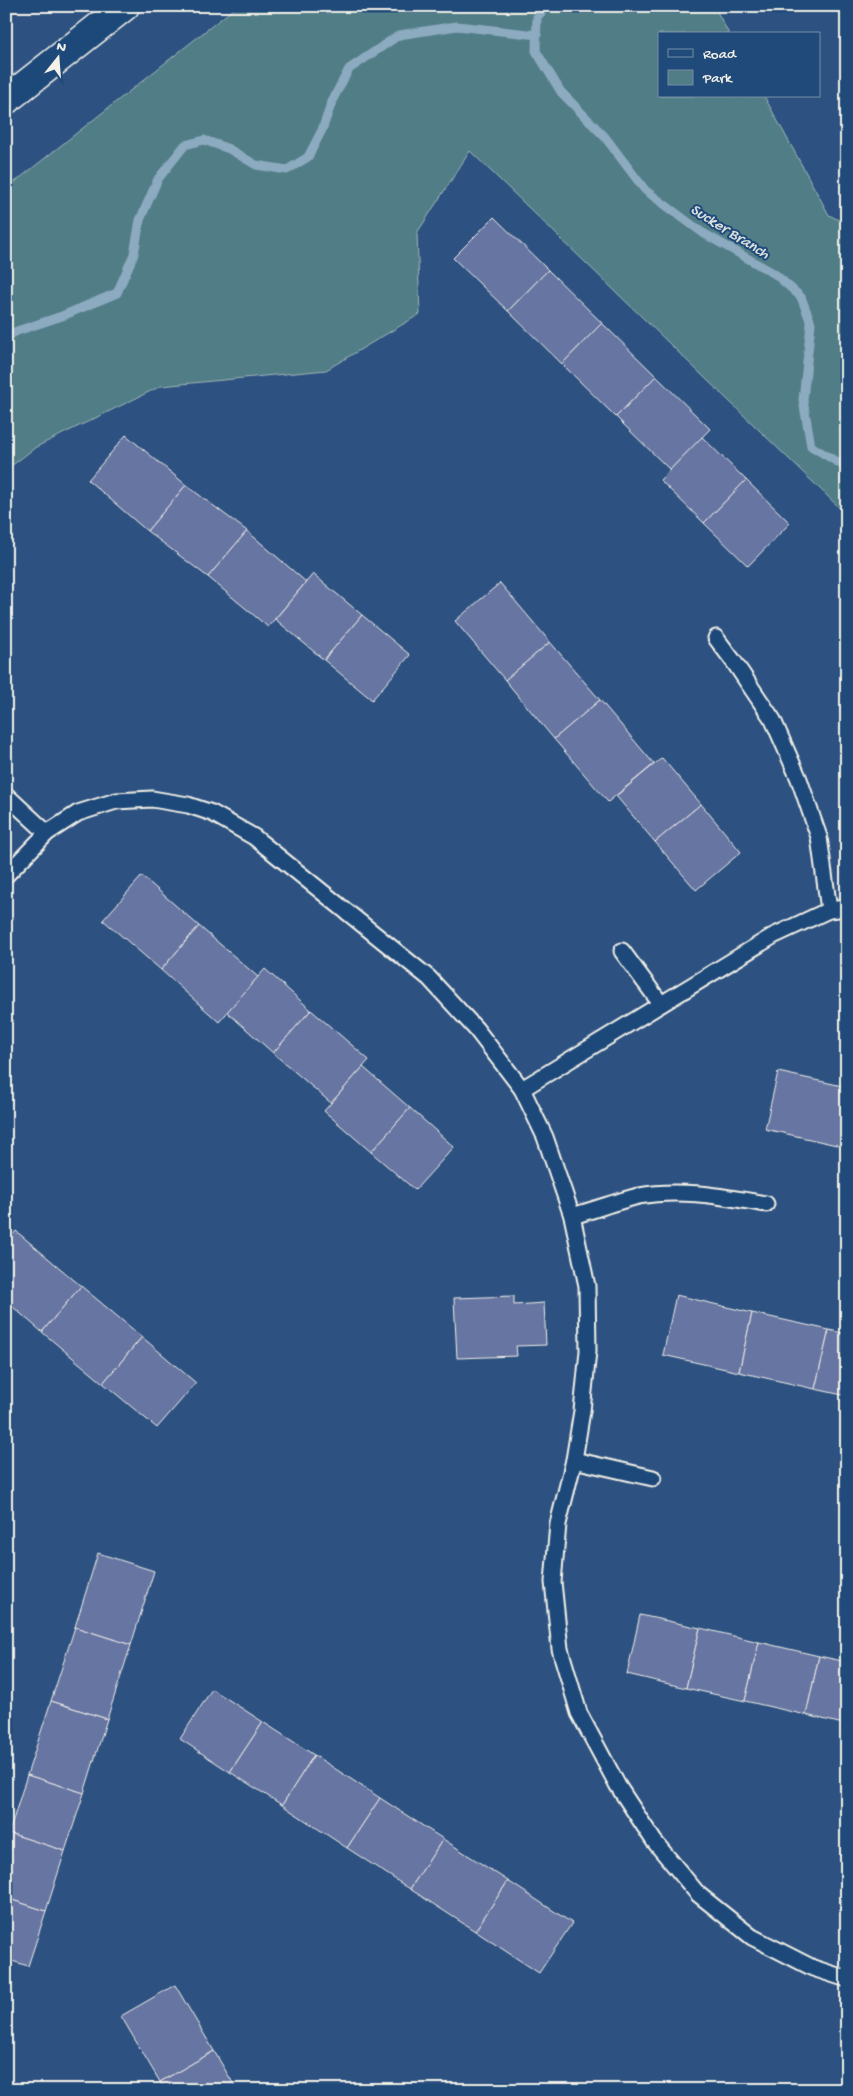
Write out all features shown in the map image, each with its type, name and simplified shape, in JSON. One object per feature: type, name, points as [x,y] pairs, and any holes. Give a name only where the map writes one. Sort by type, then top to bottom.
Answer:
[{"type":"street","points":[[6,100],[125,6]]},
{"type":"lane","points":[[716,638],[772,720],[799,779],[819,837],[829,910]]},
{"type":"lane","points":[[6,794],[47,833]]},
{"type":"lane","points":[[6,875],[47,833],[78,813],[116,801],[152,799],[188,804],[212,813],[254,837],[429,978],[476,1029],[522,1089],[545,1137],[572,1216],[586,1286],[588,1351],[582,1411],[574,1460],[558,1524],[553,1582],[560,1649],[579,1713],[618,1786],[649,1834],[698,1894],[752,1937],[813,1968],[847,1979]]},
{"type":"lane","points":[[522,1089],[773,936],[829,910],[847,908]]},
{"type":"lane","points":[[622,951],[661,1004]]},
{"type":"lane","points":[[572,1216],[638,1196],[669,1193],[710,1195],[766,1204]]},
{"type":"lane","points":[[574,1460],[653,1478]]},
{"type":"green space","points":[[237,6],[714,6],[728,32],[658,32],[658,98],[765,98],[829,215],[847,224],[847,515],[470,151],[417,233],[420,314],[326,370],[161,386],[36,447],[6,470],[6,189]]},
{"type":"building","points":[[494,217],[548,270],[508,311],[453,258]]},
{"type":"building","points":[[548,270],[602,323],[562,364],[508,311]]},
{"type":"building","points":[[602,323],[656,376],[616,417],[562,364]]},
{"type":"building","points":[[656,376],[710,429],[670,470],[616,417]]},
{"type":"building","points":[[126,435],[186,485],[147,531],[88,480]]},
{"type":"building","points":[[702,437],[746,480],[704,523],[660,480]]},
{"type":"building","points":[[746,480],[790,523],[748,566],[704,523]]},
{"type":"building","points":[[186,485],[247,531],[208,577],[147,531]]},
{"type":"building","points":[[247,531],[306,582],[268,627],[208,577]]},
{"type":"building","points":[[313,574],[362,615],[324,660],[275,619]]},
{"type":"building","points":[[500,583],[550,642],[505,680],[455,621]]},
{"type":"building","points":[[362,615],[410,655],[372,700],[324,660]]},
{"type":"building","points":[[550,642],[600,700],[554,739],[505,680]]},
{"type":"building","points":[[600,700],[654,764],[608,802],[554,739]]},
{"type":"building","points":[[662,758],[701,804],[655,842],[616,796]]},
{"type":"building","points":[[701,804],[741,852],[696,890],[655,842]]},
{"type":"building","points":[[142,876],[199,926],[161,970],[103,920]]},
{"type":"building","points":[[199,926],[258,977],[219,1022],[161,970]]},
{"type":"building","points":[[265,969],[311,1010],[273,1053],[227,1012]]},
{"type":"building","points":[[311,1010],[369,1060],[331,1103],[273,1053]]},
{"type":"building","points":[[363,1067],[410,1108],[371,1152],[324,1111]]},
{"type":"building","points":[[778,1072],[847,1087],[847,1119],[841,1146],[765,1129]]},
{"type":"building","points":[[410,1108],[454,1147],[415,1190],[371,1152]]},
{"type":"building","points":[[847,1119],[847,1147],[841,1146]]},
{"type":"building","points":[[16,1231],[81,1286],[42,1332],[6,1301],[6,1243]]},
{"type":"building","points":[[81,1286],[142,1337],[103,1383],[42,1332]]},
{"type":"building","points":[[676,1295],[752,1313],[739,1372],[663,1355]]},
{"type":"building","points":[[514,1296],[514,1305],[544,1303],[546,1345],[516,1346],[517,1356],[457,1358],[454,1298]]},
{"type":"building","points":[[752,1313],[829,1330],[815,1389],[739,1372]]},
{"type":"building","points":[[829,1330],[847,1334],[847,1396],[815,1389]]},
{"type":"building","points":[[142,1337],[196,1383],[157,1428],[103,1383]]},
{"type":"building","points":[[98,1553],[154,1571],[131,1645],[75,1627]]},
{"type":"building","points":[[640,1615],[700,1628],[686,1688],[627,1674]]},
{"type":"building","points":[[75,1627],[131,1645],[107,1719],[51,1701]]},
{"type":"building","points":[[700,1628],[759,1642],[745,1701],[686,1688]]},
{"type":"building","points":[[759,1642],[819,1656],[806,1715],[745,1701]]},
{"type":"building","points":[[819,1656],[847,1662],[847,1725],[806,1715]]},
{"type":"building","points":[[212,1689],[263,1722],[230,1772],[180,1739]]},
{"type":"building","points":[[51,1701],[107,1719],[84,1793],[27,1775]]},
{"type":"building","points":[[263,1722],[314,1755],[282,1805],[230,1772]]},
{"type":"building","points":[[314,1755],[380,1798],[347,1848],[282,1805]]},
{"type":"building","points":[[27,1775],[84,1793],[65,1851],[9,1833]]},
{"type":"building","points":[[380,1798],[443,1839],[410,1889],[347,1848]]},
{"type":"building","points":[[9,1833],[65,1851],[46,1911],[6,1898],[6,1841]]},
{"type":"building","points":[[443,1839],[508,1881],[475,1931],[410,1889]]},
{"type":"building","points":[[508,1881],[572,1923],[539,1973],[475,1931]]},
{"type":"building","points":[[6,1898],[46,1911],[28,1966],[6,1959]]},
{"type":"building","points":[[175,1985],[214,2051],[160,2082],[121,2016]]},
{"type":"building","points":[[214,2051],[237,2090],[165,2090],[160,2082]]},
{"type":"waterway","name":"Sucker Branch","points":[[547,6],[537,17],[536,51],[561,92],[605,137],[645,190],[703,233],[775,274],[801,297],[811,323],[803,400],[811,446],[847,468]]},
{"type":"waterway","points":[[6,337],[17,331],[62,316],[117,293],[134,254],[140,220],[158,179],[185,145],[204,140],[229,149],[256,165],[287,170],[308,157],[322,130],[333,99],[349,69],[399,35],[457,26],[537,35]]}]
